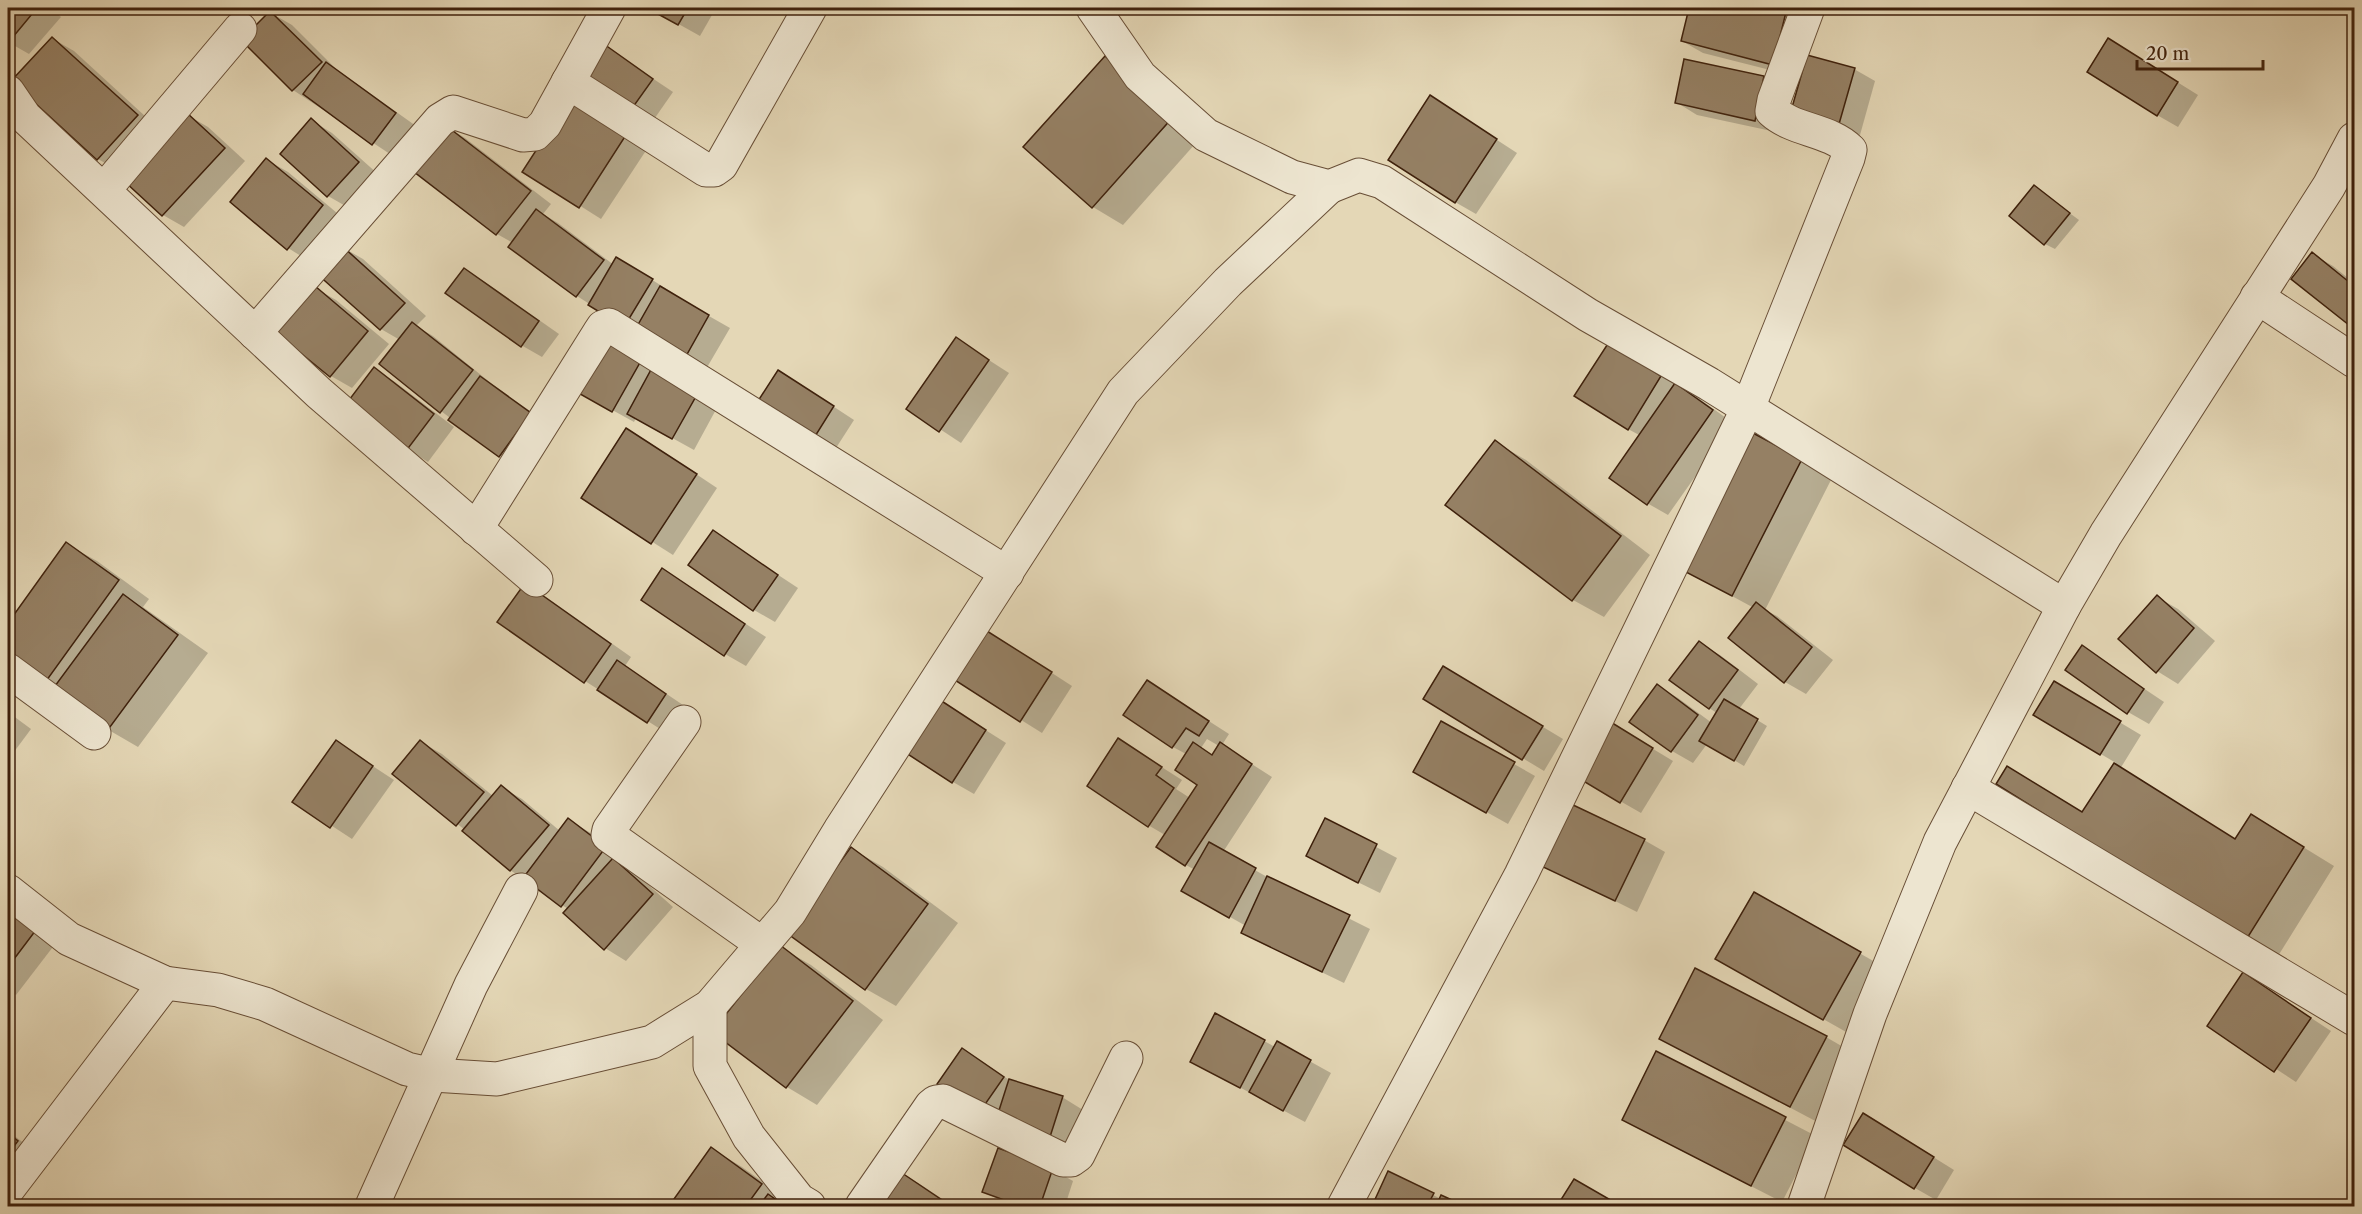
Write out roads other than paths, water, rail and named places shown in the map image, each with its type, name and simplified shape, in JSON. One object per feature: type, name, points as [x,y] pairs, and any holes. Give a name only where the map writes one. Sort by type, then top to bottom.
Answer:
[{"type":"street","points":[[255,333],[440,120],[453,112],[523,135],[535,134],[545,124],[609,8]]},
{"type":"street","points":[[568,82],[706,170],[714,170],[721,165],[810,8]]},
{"type":"street","points":[[1093,8],[1140,76],[1206,135],[1292,177],[1329,187]]},
{"type":"street","points":[[1344,1206],[1521,875],[1748,408],[1850,150],[1842,141],[1781,119],[1772,111],[1808,8]]},
{"type":"street","points":[[104,190],[240,28]]},
{"type":"street","points":[[13,113],[104,190],[319,393],[536,580]]},
{"type":"street","points":[[1804,1206],[1870,1014],[1940,842],[2064,606],[2106,534],[2329,186],[2355,139]]},
{"type":"street","points":[[8,891],[69,939],[165,982],[218,990],[265,1005],[407,1069],[433,1075],[497,1079],[652,1042],[710,1006],[790,912],[840,830],[1123,392],[1228,282],[1329,187],[1359,175],[1382,182],[1588,315],[1748,408],[2064,606]]},
{"type":"street","points":[[2257,297],[2355,361]]},
{"type":"street","points":[[476,529],[598,333],[603,327],[609,325],[1007,573]]},
{"type":"street","points":[[8,670],[94,733]]},
{"type":"street","points":[[684,722],[609,830],[608,835],[762,944]]},
{"type":"street","points":[[1968,788],[2355,1019]]},
{"type":"street","points":[[372,1206],[433,1075],[471,985],[521,890]]},
{"type":"street","points":[[8,1189],[165,982]]},
{"type":"street","points":[[710,1006],[710,1066],[749,1137],[799,1200],[809,1206]]},
{"type":"street","points":[[861,1206],[936,1102],[943,1101],[1063,1160],[1071,1160],[1078,1155],[1126,1058]]}]
